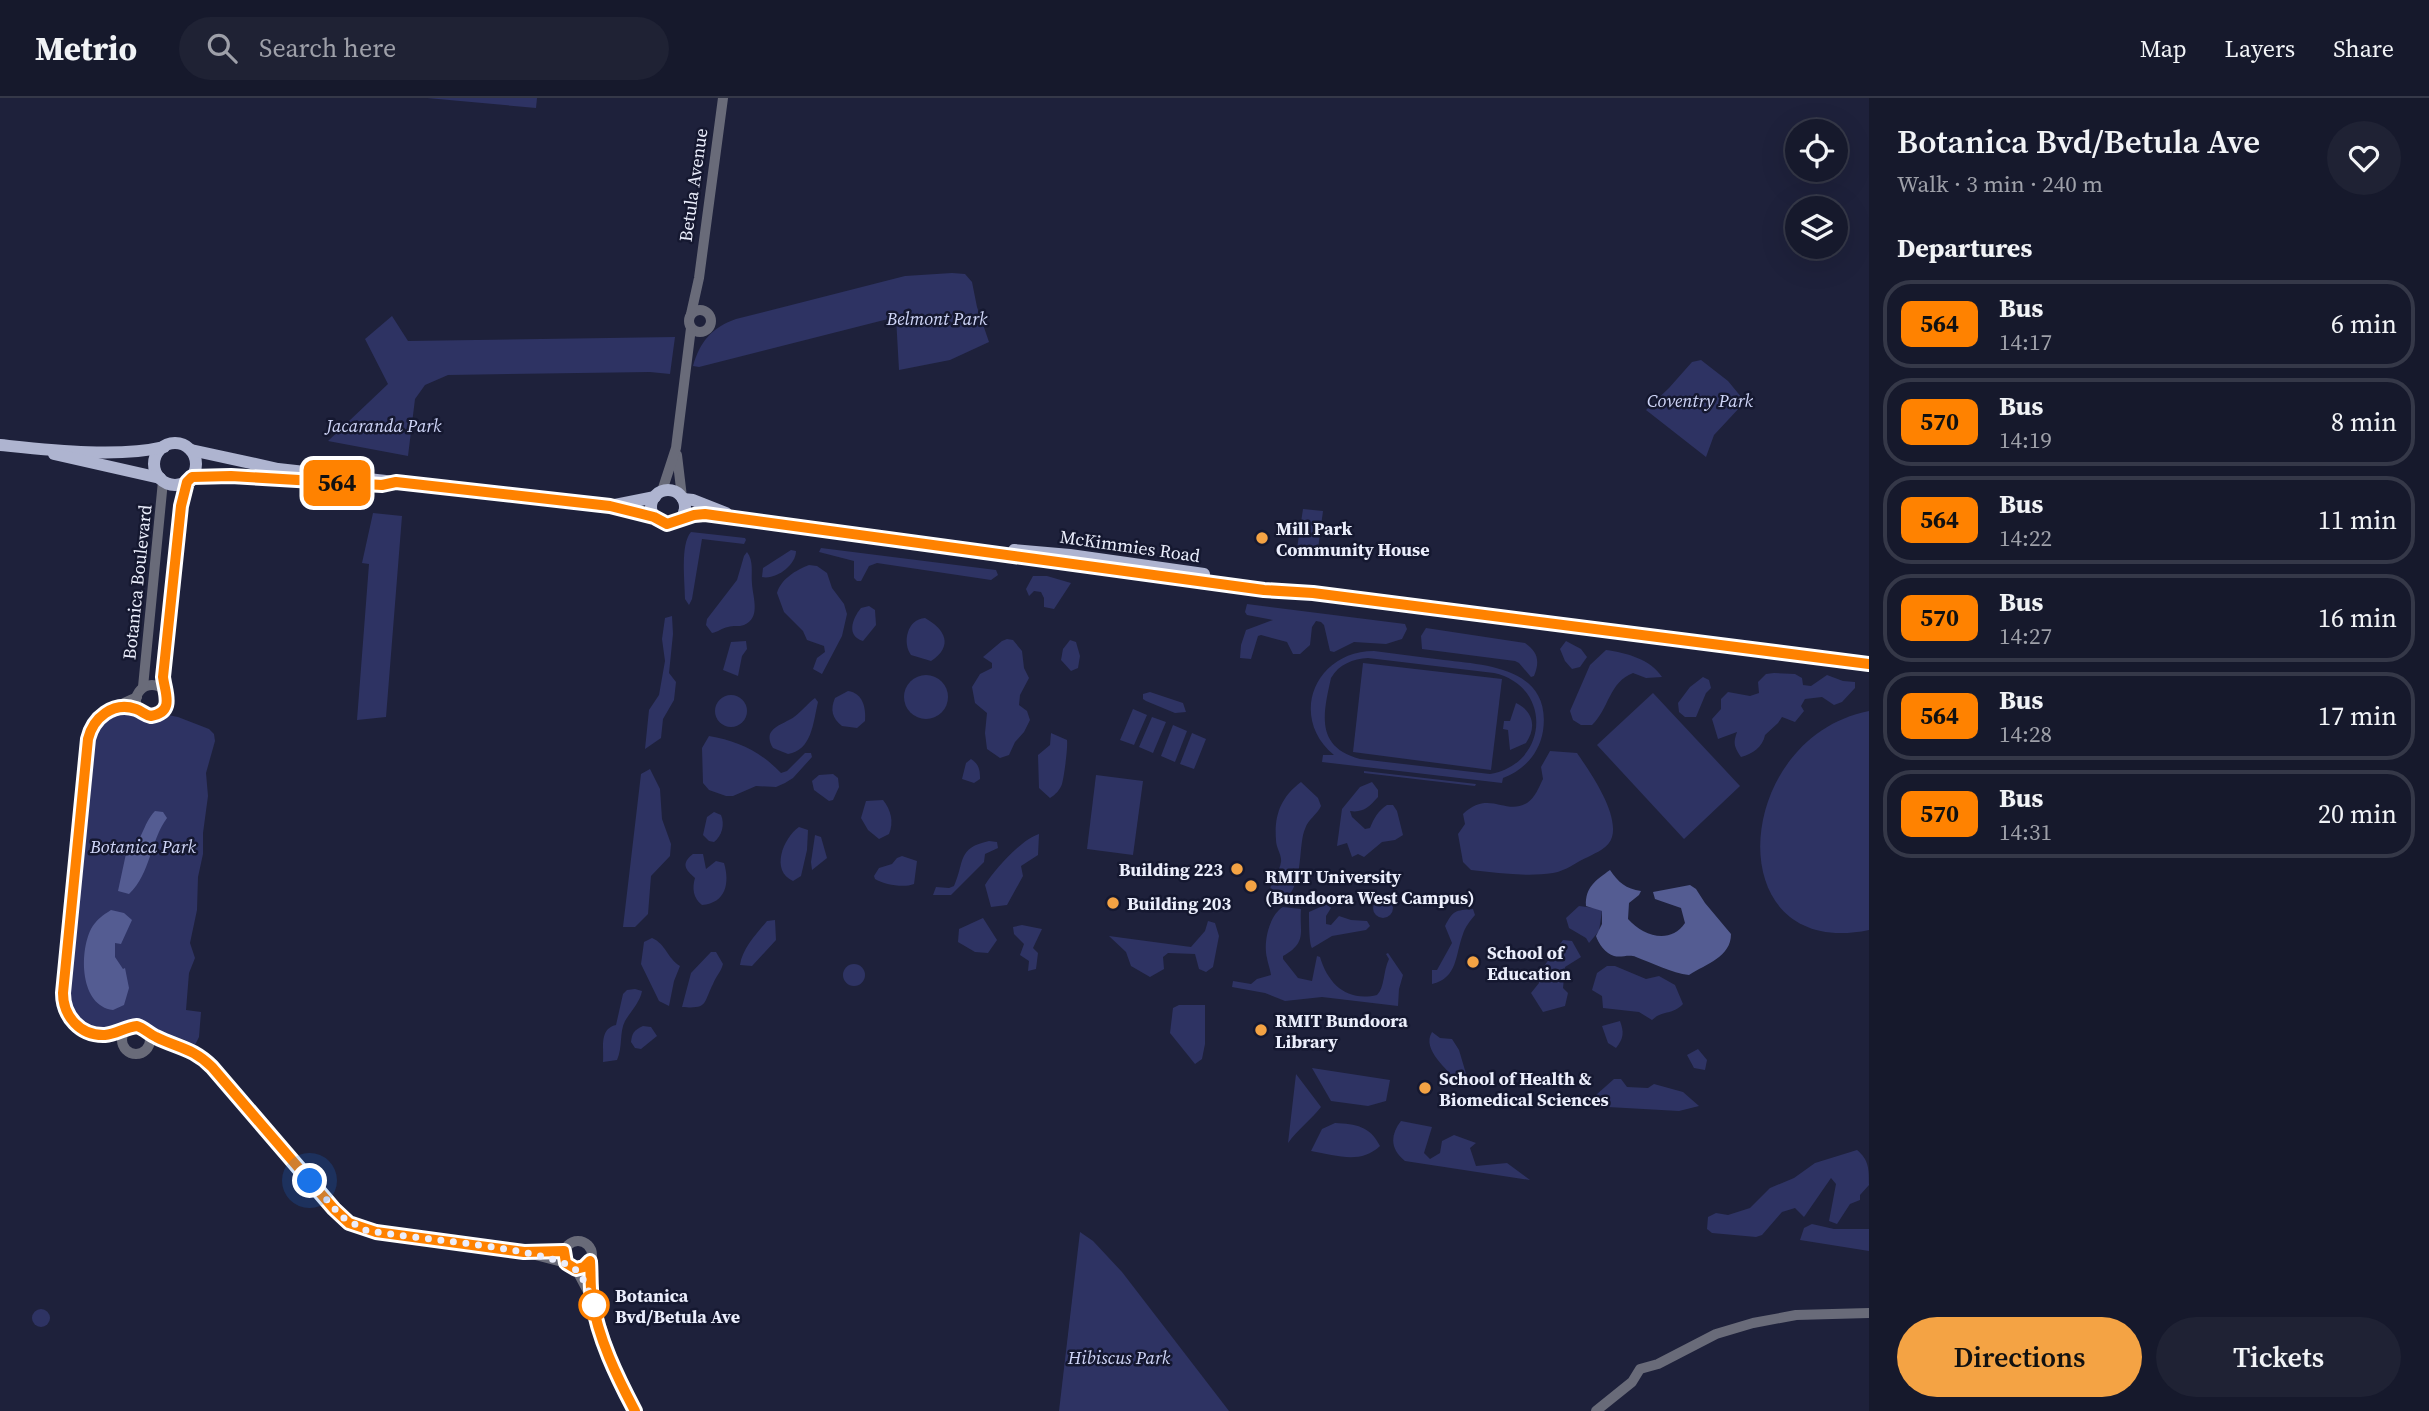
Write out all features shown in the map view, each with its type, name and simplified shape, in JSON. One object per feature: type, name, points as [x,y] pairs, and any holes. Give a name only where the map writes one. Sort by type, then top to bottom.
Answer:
[{"type":"main road","points":[[0,445],[110,452],[141,451],[181,444],[191,450],[278,469],[610,506],[654,517],[667,524],[679,520],[685,510],[683,498],[673,491],[610,506]]},
{"type":"main road","points":[[23,447],[142,472],[173,485],[189,479],[231,476],[382,485],[396,482]]},
{"type":"main road","points":[[162,479],[155,465],[156,458],[164,447]]},
{"type":"main road","points":[[189,479],[196,463],[191,450]]},
{"type":"main road","points":[[654,517],[651,507],[658,494]]},
{"type":"main road","name":"McKimmies Road","points":[[683,498],[703,503],[742,520]]},
{"type":"main road","name":"McKimmies Road","points":[[679,520],[701,514],[940,546],[1070,555],[1270,584],[1313,593],[1869,664]]},
{"type":"street","name":"Betula Avenue","points":[[658,494],[676,448],[689,360],[691,328],[688,322],[699,278],[723,98]]},
{"type":"street","name":"Betula Avenue","points":[[689,360],[705,330],[710,326],[711,319],[704,311],[699,278]]},
{"type":"street","points":[[691,313],[704,311]]},
{"type":"street","points":[[691,328],[698,332],[705,330]]},
{"type":"street","name":"Betula Avenue","points":[[676,448],[683,498]]},
{"type":"street","name":"Botanica Boulevard","points":[[140,692],[154,587],[162,479]]},
{"type":"street","name":"Botanica Boulevard","points":[[165,692],[163,677],[181,506],[189,479]]},
{"type":"street","points":[[154,587],[173,588]]},
{"type":"street","points":[[115,708],[139,710],[146,716],[160,714],[167,704],[165,692],[153,685],[107,711],[96,721],[88,739],[63,993],[64,1006],[76,1025],[89,1032],[106,1035],[123,1044],[132,1053],[167,1042]]},
{"type":"street","points":[[139,710],[140,692]]},
{"type":"street","points":[[106,1035],[137,1026],[167,1042],[190,1049],[212,1067],[349,1223],[376,1232],[565,1257],[576,1269],[592,1300],[614,1367],[635,1411]]},
{"type":"street","points":[[123,1044],[122,1037],[126,1030]]},
{"type":"street","points":[[147,1032],[147,1047]]},
{"type":"street","points":[[565,1257],[571,1243],[583,1243],[590,1250],[592,1300]]},
{"type":"street","points":[[576,1269],[584,1267],[590,1261]]},
{"type":"street","points":[[1596,1411],[1632,1382],[1640,1369],[1658,1364],[1716,1334],[1754,1322],[1796,1315],[1866,1314]]},
{"type":"green space","points":[[427,98],[537,98],[536,108]]},
{"type":"green space","name":"Belmont Park","points":[[965,274],[972,282],[989,342],[950,360],[899,370],[896,317],[699,367],[693,366],[699,350],[713,331],[736,319],[905,276]]},
{"type":"green space","name":"Jacaranda Park","points":[[392,316],[408,341],[675,337],[670,374],[448,375],[425,385],[415,399],[408,456],[328,441],[388,384],[365,339]]},
{"type":"green space","name":"Coventry Park","points":[[1701,360],[1728,381],[1742,398],[1741,406],[1714,435],[1706,457],[1646,410],[1692,362]]},
{"type":"green space","points":[[1303,509],[1323,511],[1317,557],[1296,555]]},
{"type":"green space","points":[[373,513],[402,516],[386,717],[357,720],[369,564],[362,563]]},
{"type":"green space","points":[[691,532],[746,540],[744,544],[702,539],[689,605],[685,599],[684,564],[685,545]]},
{"type":"green space","points":[[821,548],[996,570],[998,575],[991,580],[877,563],[869,566],[861,581],[857,581],[854,578],[854,561],[819,552]]},
{"type":"green space","points":[[791,550],[796,551],[789,566],[779,574],[762,577],[763,568]]},
{"type":"green space","points":[[747,552],[752,567],[755,607],[753,618],[744,625],[730,626],[712,633],[706,625],[707,619],[737,580]]},
{"type":"green space","points":[[809,565],[817,566],[827,573],[847,614],[842,636],[822,674],[813,669],[817,658],[825,652],[824,646],[807,640],[803,631],[784,612],[777,593],[782,583],[790,576]]},
{"type":"green space","points":[[1033,576],[1047,576],[1071,583],[1054,609],[1044,607],[1041,592],[1034,591],[1029,596],[1026,589]]},
{"type":"green space","points":[[1247,604],[1405,624],[1407,629],[1402,639],[1386,644],[1354,642],[1334,652],[1330,651],[1324,625],[1316,621],[1312,627],[1310,645],[1300,654],[1293,654],[1287,642],[1261,635],[1258,636],[1251,659],[1240,658],[1246,630],[1273,620],[1247,615]]},
{"type":"green space","points":[[869,606],[875,610],[876,625],[863,641],[854,635],[852,627],[861,608]]},
{"type":"green space","points":[[672,616],[669,673],[676,682],[674,700],[663,719],[661,738],[645,749],[649,710],[659,695],[665,661],[662,639],[665,618]]},
{"type":"green space","points":[[925,618],[938,627],[944,638],[943,650],[931,661],[911,655],[907,644],[910,627],[919,619]]},
{"type":"green space","points":[[1426,628],[1525,643],[1537,657],[1534,676],[1531,677],[1515,661],[1422,649],[1421,636]]},
{"type":"green space","points":[[1007,639],[1013,640],[1022,651],[1024,668],[1029,678],[1020,695],[1019,705],[1027,711],[1030,720],[1009,755],[1000,758],[987,749],[987,713],[975,703],[972,687],[980,674],[992,668],[992,663],[983,657]]},
{"type":"green space","points":[[1070,640],[1076,642],[1080,656],[1078,668],[1071,671],[1061,660],[1063,649]]},
{"type":"green space","points":[[746,641],[747,649],[742,656],[738,676],[723,670],[731,642]]},
{"type":"green space","points":[[1566,641],[1581,649],[1587,657],[1580,667],[1572,669],[1565,661],[1560,649]]},
{"type":"green space","points":[[1606,650],[1637,658],[1651,666],[1662,677],[1646,678],[1633,673],[1625,677],[1614,689],[1598,719],[1592,725],[1581,725],[1573,720],[1570,711],[1590,665]]},
{"type":"green space","points":[[1374,651],[1479,664],[1513,674],[1527,682],[1537,694],[1543,710],[1543,731],[1538,747],[1518,771],[1503,778],[1502,783],[1322,762],[1323,755],[1334,755],[1320,740],[1313,723],[1311,705],[1315,689],[1323,674],[1336,662],[1353,654]],"holes":[[[1368,658],[1494,673],[1513,681],[1527,693],[1534,708],[1536,725],[1533,741],[1524,756],[1510,767],[1490,774],[1360,759],[1346,754],[1329,738],[1325,716],[1331,678],[1338,669],[1352,661]]]},
{"type":"green space","points":[[1363,663],[1502,679],[1491,770],[1353,752]]},
{"type":"green space","points":[[1766,674],[1795,674],[1802,678],[1803,685],[1811,686],[1827,675],[1855,682],[1855,688],[1842,702],[1834,705],[1822,697],[1805,699],[1801,706],[1804,711],[1795,722],[1782,717],[1753,752],[1741,757],[1735,745],[1737,732],[1718,739],[1712,719],[1721,709],[1721,699],[1728,692],[1750,696],[1759,693],[1758,682]]},
{"type":"green space","points":[[926,675],[935,676],[942,681],[947,688],[947,706],[942,713],[935,718],[926,719],[917,718],[910,713],[905,706],[904,697],[905,688],[910,681],[917,676]]},
{"type":"green space","points":[[1703,677],[1709,680],[1711,688],[1706,693],[1696,717],[1685,717],[1679,712],[1678,703],[1690,687]]},
{"type":"green space","points":[[848,691],[857,695],[864,706],[865,721],[857,728],[842,726],[833,714],[835,698]]},
{"type":"green space","points":[[1150,692],[1183,703],[1186,712],[1175,713],[1143,699],[1143,694]]},
{"type":"green space","points":[[1653,693],[1740,786],[1684,839],[1597,745]]},
{"type":"green space","points":[[731,695],[742,700],[747,711],[742,722],[731,727],[720,722],[715,711],[720,700]]},
{"type":"green space","points":[[815,698],[818,702],[813,727],[802,747],[788,754],[773,748],[770,741],[771,732],[794,717]]},
{"type":"green space","points":[[1516,703],[1530,715],[1532,725],[1526,743],[1510,750],[1508,730],[1503,729],[1504,721],[1510,721]]},
{"type":"green space","points":[[1133,709],[1147,715],[1134,745],[1120,740]]},
{"type":"green space","name":"Botanica Park","points":[[129,711],[150,719],[168,715],[178,717],[209,729],[214,734],[215,741],[206,773],[208,796],[203,854],[198,877],[197,910],[190,943],[195,958],[189,973],[186,1010],[201,1012],[199,1037],[195,1045],[183,1039],[159,1035],[135,1023],[121,1028],[95,1028],[77,1016],[69,1002],[84,855],[82,851],[90,801],[94,751],[92,748],[96,732],[110,716]]},
{"type":"green space","points":[[1869,711],[1869,930],[1820,931],[1785,913],[1766,882],[1760,843],[1768,801],[1789,761],[1823,729]]},
{"type":"green space","points":[[1152,717],[1166,722],[1153,753],[1139,747]]},
{"type":"green space","points":[[1173,725],[1187,731],[1175,762],[1161,756]]},
{"type":"green space","points":[[1051,733],[1067,740],[1067,744],[1062,784],[1050,798],[1039,788],[1038,755],[1050,745]]},
{"type":"green space","points":[[1192,733],[1206,739],[1194,769],[1180,764]]},
{"type":"green space","points":[[709,736],[748,748],[781,773],[787,771],[805,753],[811,753],[812,757],[785,783],[776,787],[756,786],[733,796],[726,796],[709,790],[703,783],[702,748]]},
{"type":"green space","points":[[1550,751],[1577,753],[1583,761],[1611,816],[1613,827],[1610,841],[1599,851],[1553,873],[1523,875],[1471,870],[1463,862],[1458,834],[1465,824],[1463,814],[1481,804],[1511,807],[1527,803],[1535,795],[1543,779],[1541,767]]},
{"type":"green space","points":[[971,759],[980,773],[980,779],[974,783],[962,779],[966,763]]},
{"type":"green space","points":[[650,769],[660,789],[662,819],[671,844],[670,856],[651,876],[648,914],[635,927],[623,927],[641,774]]},
{"type":"green space","points":[[1364,771],[1476,784],[1475,786]]},
{"type":"green space","points":[[833,774],[838,778],[839,787],[833,800],[829,801],[814,790],[812,781],[819,775]]},
{"type":"green space","points":[[1096,775],[1143,781],[1133,855],[1087,849]]},
{"type":"green space","points":[[1301,782],[1318,798],[1321,806],[1305,829],[1299,870],[1292,891],[1285,899],[1275,903],[1271,898],[1270,888],[1281,862],[1276,840],[1276,822],[1284,800]]},
{"type":"green space","points":[[1372,782],[1378,790],[1378,797],[1366,809],[1350,811],[1352,817],[1365,829],[1370,828],[1381,810],[1387,805],[1393,805],[1403,835],[1395,840],[1382,842],[1364,857],[1358,854],[1352,857],[1347,843],[1337,846],[1342,809],[1360,787]]},
{"type":"green space","points":[[883,800],[890,812],[891,825],[889,834],[879,839],[868,830],[861,818],[866,801]]},
{"type":"green space","points":[[714,812],[721,815],[723,826],[714,842],[703,835],[707,817]]},
{"type":"green space","points":[[799,827],[808,830],[807,850],[801,876],[793,881],[782,870],[781,854],[788,839]]},
{"type":"green space","points":[[1039,834],[1038,855],[1021,866],[1023,876],[1007,905],[991,907],[985,885],[1009,855]]},
{"type":"green space","points":[[815,835],[821,837],[827,858],[812,870],[811,862]]},
{"type":"green space","points":[[989,841],[997,842],[998,848],[985,854],[984,862],[951,895],[933,895],[936,887],[954,886],[967,852],[972,847]]},
{"type":"green space","points":[[693,854],[703,854],[706,869],[716,861],[724,863],[724,891],[710,903],[702,905],[695,896],[695,878],[687,870],[686,864]]},
{"type":"green space","points":[[902,856],[917,861],[914,884],[894,885],[875,879],[879,868],[892,864]]},
{"type":"green space","points":[[1383,898],[1390,901],[1393,908],[1390,915],[1383,918],[1376,915],[1373,908],[1376,901]]},
{"type":"green space","points":[[1327,904],[1331,908],[1326,916],[1326,924],[1331,925],[1339,916],[1367,921],[1370,926],[1366,930],[1332,936],[1312,948],[1309,912]]},
{"type":"green space","points":[[1579,906],[1602,911],[1599,931],[1589,943],[1586,938],[1569,928],[1566,918]]},
{"type":"green space","points":[[1283,907],[1301,909],[1301,936],[1296,946],[1283,956],[1298,978],[1312,981],[1317,956],[1340,989],[1357,996],[1377,995],[1383,983],[1388,953],[1403,975],[1398,1006],[1322,997],[1285,1001],[1265,993],[1232,987],[1233,981],[1251,984],[1271,975],[1266,952],[1267,937],[1274,916]]},
{"type":"green space","points":[[1473,909],[1475,915],[1464,931],[1451,971],[1447,977],[1432,984],[1432,970],[1437,970],[1452,943],[1445,926],[1456,912]]},
{"type":"green space","points":[[983,918],[997,940],[988,953],[975,952],[958,942],[959,929]]},
{"type":"green space","points":[[775,920],[776,940],[752,966],[740,965],[755,936],[767,921]]},
{"type":"green space","points":[[1208,921],[1215,923],[1219,936],[1213,967],[1206,972],[1199,969],[1195,954],[1168,953],[1163,957],[1164,969],[1150,977],[1131,966],[1126,952],[1109,936],[1191,947],[1205,931]]},
{"type":"green space","points":[[1022,925],[1042,929],[1033,948],[1038,953],[1036,969],[1028,971],[1029,961],[1020,955],[1024,944],[1014,934],[1013,927]]},
{"type":"green space","points":[[652,938],[680,966],[669,1006],[659,1001],[641,964],[644,942]]},
{"type":"green space","points":[[1563,940],[1572,941],[1581,957],[1565,967],[1563,988],[1568,993],[1565,1006],[1543,1012],[1531,993],[1539,983],[1539,973]]},
{"type":"green space","points":[[711,952],[716,952],[723,964],[706,1001],[701,1006],[682,1007],[691,973]]},
{"type":"green space","points":[[854,964],[862,967],[865,975],[862,983],[854,986],[846,983],[843,975],[846,967]]},
{"type":"green space","points":[[1607,966],[1615,966],[1646,979],[1659,976],[1675,985],[1683,1004],[1652,1020],[1639,1012],[1603,1008],[1602,996],[1592,990],[1597,973]]},
{"type":"green space","points":[[627,990],[642,991],[623,1026],[617,1060],[603,1062],[603,1045],[607,1030],[616,1025],[623,994]]},
{"type":"green space","points":[[1179,1005],[1205,1005],[1205,1044],[1202,1059],[1195,1064],[1170,1033],[1173,1008]]},
{"type":"green space","points":[[1620,1021],[1623,1035],[1616,1048],[1608,1043],[1602,1026]]},
{"type":"green space","points":[[643,1026],[651,1027],[657,1036],[641,1049],[635,1048],[631,1042],[632,1036]]},
{"type":"green space","points":[[1432,1032],[1440,1038],[1452,1039],[1459,1050],[1467,1077],[1458,1083],[1433,1052],[1430,1046]]},
{"type":"green space","points":[[1698,1049],[1707,1060],[1705,1070],[1694,1068],[1687,1055]]},
{"type":"green space","points":[[1312,1068],[1390,1080],[1386,1101],[1368,1106],[1331,1101]]},
{"type":"green space","points":[[1296,1074],[1321,1107],[1288,1143]]},
{"type":"green space","points":[[1614,1079],[1621,1079],[1627,1087],[1648,1088],[1654,1084],[1683,1092],[1699,1106],[1679,1111],[1590,1106],[1596,1095]]},
{"type":"green space","points":[[1401,1121],[1432,1127],[1424,1153],[1430,1159],[1440,1153],[1442,1141],[1454,1135],[1476,1143],[1470,1148],[1476,1166],[1507,1163],[1530,1180],[1405,1161],[1396,1152],[1393,1142]]},
{"type":"green space","points":[[1335,1123],[1362,1127],[1372,1134],[1380,1146],[1372,1152],[1356,1157],[1311,1151],[1322,1129]]},
{"type":"green space","points":[[1857,1150],[1868,1165],[1869,1185],[1860,1195],[1860,1200],[1850,1204],[1837,1224],[1829,1221],[1836,1184],[1831,1178],[1804,1217],[1795,1208],[1782,1212],[1762,1235],[1756,1237],[1712,1233],[1707,1229],[1708,1217],[1716,1213],[1728,1215],[1750,1208],[1770,1188],[1794,1178],[1815,1163]]},
{"type":"green space","points":[[1812,1224],[1834,1229],[1869,1229],[1869,1251],[1800,1240],[1804,1228]]},
{"type":"green space","name":"Hibiscus Park","points":[[1080,1232],[1093,1241],[1122,1272],[1229,1411],[1059,1411]]},
{"type":"green space","points":[[41,1309],[47,1312],[50,1318],[47,1324],[41,1327],[35,1324],[32,1318],[35,1312]]},
{"type":"shaded area","points":[[155,811],[163,812],[167,818],[142,876],[129,894],[118,891],[127,849],[136,843]]},
{"type":"shaded area","points":[[1610,870],[1623,884],[1641,891],[1629,903],[1628,919],[1641,930],[1657,936],[1672,934],[1685,923],[1681,908],[1655,899],[1653,892],[1690,885],[1696,889],[1731,934],[1727,949],[1689,975],[1633,956],[1608,953],[1596,936],[1602,924],[1602,911],[1586,906],[1586,899],[1589,889]]},
{"type":"shaded area","points":[[111,910],[124,913],[132,920],[121,944],[115,943],[115,957],[123,969],[125,968],[129,988],[124,1005],[113,1010],[94,999],[88,989],[84,964],[91,929]]},
{"type":"bus line","name":"564","points":[[635,1411],[618,1377],[599,1324],[592,1300],[590,1261],[588,1265],[576,1269],[566,1263],[564,1251],[524,1252],[376,1232],[357,1227],[334,1209],[199,1055],[137,1026],[106,1035],[89,1032],[76,1025],[64,1006],[63,993],[88,739],[96,721],[107,711],[129,708],[139,710],[146,716],[156,716],[166,708],[168,700],[163,677],[182,495],[192,477],[213,475],[382,485],[396,482],[610,506],[654,517],[667,524],[705,514],[967,552],[1869,664]]},
{"type":"place","name":"Mill Park Community House","points":[[1262,538]]},
{"type":"place","name":"Building 223","points":[[1237,869]]},
{"type":"place","name":"RMIT University (Bundoora West Campus)","points":[[1251,886]]},
{"type":"place","name":"Building 203","points":[[1113,903]]},
{"type":"place","name":"School of Education","points":[[1473,962]]},
{"type":"place","name":"RMIT Bundoora Library","points":[[1261,1030]]},
{"type":"place","name":"School of Health & Biomedical Sciences","points":[[1425,1088]]},
{"type":"place","name":"Botanica Bvd/Betula Ave","points":[[594,1305]]},
{"type":"route","points":[[310,1181],[342,1217],[365,1230],[524,1252],[566,1263],[576,1269],[594,1305]]}]
